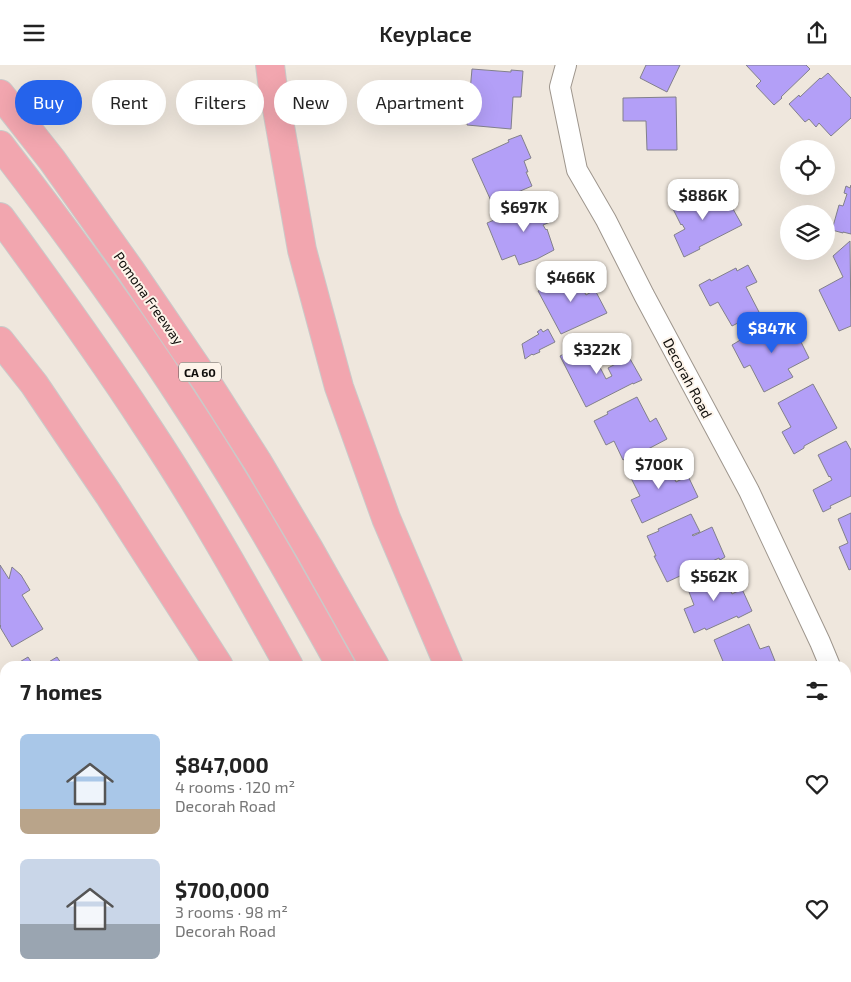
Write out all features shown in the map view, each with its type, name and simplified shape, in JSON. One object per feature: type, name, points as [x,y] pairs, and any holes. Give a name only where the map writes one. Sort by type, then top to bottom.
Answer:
[{"type":"highway","points":[[270,65],[302,251],[340,387],[386,518],[447,661]]},
{"type":"highway","name":"Pomona Freeway","points":[[0,94],[52,160],[206,381],[309,549],[372,661]]},
{"type":"highway","points":[[0,145],[108,288],[183,399],[283,562],[338,661]]},
{"type":"highway","points":[[0,169],[95,297],[170,408],[220,487],[319,661]]},
{"type":"highway","points":[[0,217],[70,313],[147,425],[243,583],[286,661]]},
{"type":"highway","points":[[0,341],[34,385],[109,495],[216,661]]},
{"type":"street","name":"Decorah Road","points":[[566,65],[560,87],[577,170],[606,220],[749,491],[828,661]]},
{"type":"building","points":[[646,65],[680,65],[667,92],[640,78]]},
{"type":"building","points":[[746,65],[806,65],[810,69],[774,105],[756,86],[761,81]]},
{"type":"building","points":[[472,69],[523,71],[521,97],[513,97],[511,129],[467,125],[482,125],[482,80],[471,80]]},
{"type":"building","points":[[828,73],[851,98],[851,118],[831,136],[819,123],[816,127],[809,119],[805,122],[789,104]]},
{"type":"building","points":[[676,97],[677,150],[647,150],[646,121],[623,121],[623,98]]},
{"type":"building","points":[[521,135],[531,158],[524,161],[532,186],[492,203],[472,159]]},
{"type":"building","points":[[851,185],[851,234],[835,231],[835,219],[839,205],[843,206],[847,194],[844,193],[846,186],[850,188]]},
{"type":"building","points":[[705,187],[716,207],[728,200],[742,225],[699,247],[700,249],[684,257],[674,235],[685,229],[671,205]]},
{"type":"building","points":[[546,197],[555,220],[543,225],[547,229],[554,250],[537,259],[519,265],[515,255],[502,260],[487,223]]},
{"type":"building","points":[[850,241],[851,326],[839,331],[819,290],[843,277],[835,260],[835,254]]},
{"type":"building","points":[[748,265],[757,282],[746,287],[759,312],[732,326],[718,302],[710,306],[699,285],[736,268],[737,271]]},
{"type":"building","points":[[574,272],[586,295],[595,290],[607,313],[561,334],[538,291]]},
{"type":"building","points":[[789,318],[809,358],[788,369],[793,377],[764,392],[750,365],[744,368],[732,345]]},
{"type":"building","points":[[541,329],[543,332],[548,329],[555,342],[525,359],[522,344],[539,334],[537,332]]},
{"type":"building","points":[[587,342],[606,379],[612,376],[608,368],[629,357],[642,380],[586,407],[560,356]]},
{"type":"building","points":[[813,384],[837,428],[804,446],[804,448],[794,454],[782,432],[791,427],[778,403]]},
{"type":"building","points":[[637,397],[650,422],[656,418],[667,439],[631,458],[630,456],[623,460],[614,441],[606,445],[594,421],[608,414],[607,412]]},
{"type":"building","points":[[846,441],[851,450],[851,496],[830,506],[831,508],[823,512],[813,490],[832,480],[818,455]]},
{"type":"building","points":[[663,456],[676,482],[688,476],[698,497],[642,523],[631,500],[640,496],[629,474]]},
{"type":"building","points":[[851,513],[851,569],[849,570],[839,547],[848,543],[838,519]]},
{"type":"building","points":[[691,514],[700,532],[692,535],[693,536],[712,527],[725,557],[667,582],[654,556],[656,556],[647,536]]},
{"type":"building","points":[[0,565],[9,579],[12,567],[21,575],[30,590],[22,595],[43,629],[12,647],[0,627]]},
{"type":"building","points":[[721,569],[732,594],[742,589],[752,611],[738,618],[737,616],[706,630],[705,628],[694,633],[684,609],[694,605],[686,584]]},
{"type":"building","points":[[749,624],[760,649],[769,646],[775,661],[723,661],[714,640]]},
{"type":"building","points":[[28,657],[31,661],[21,661]]},
{"type":"building","points":[[57,657],[60,661],[50,661]]}]
